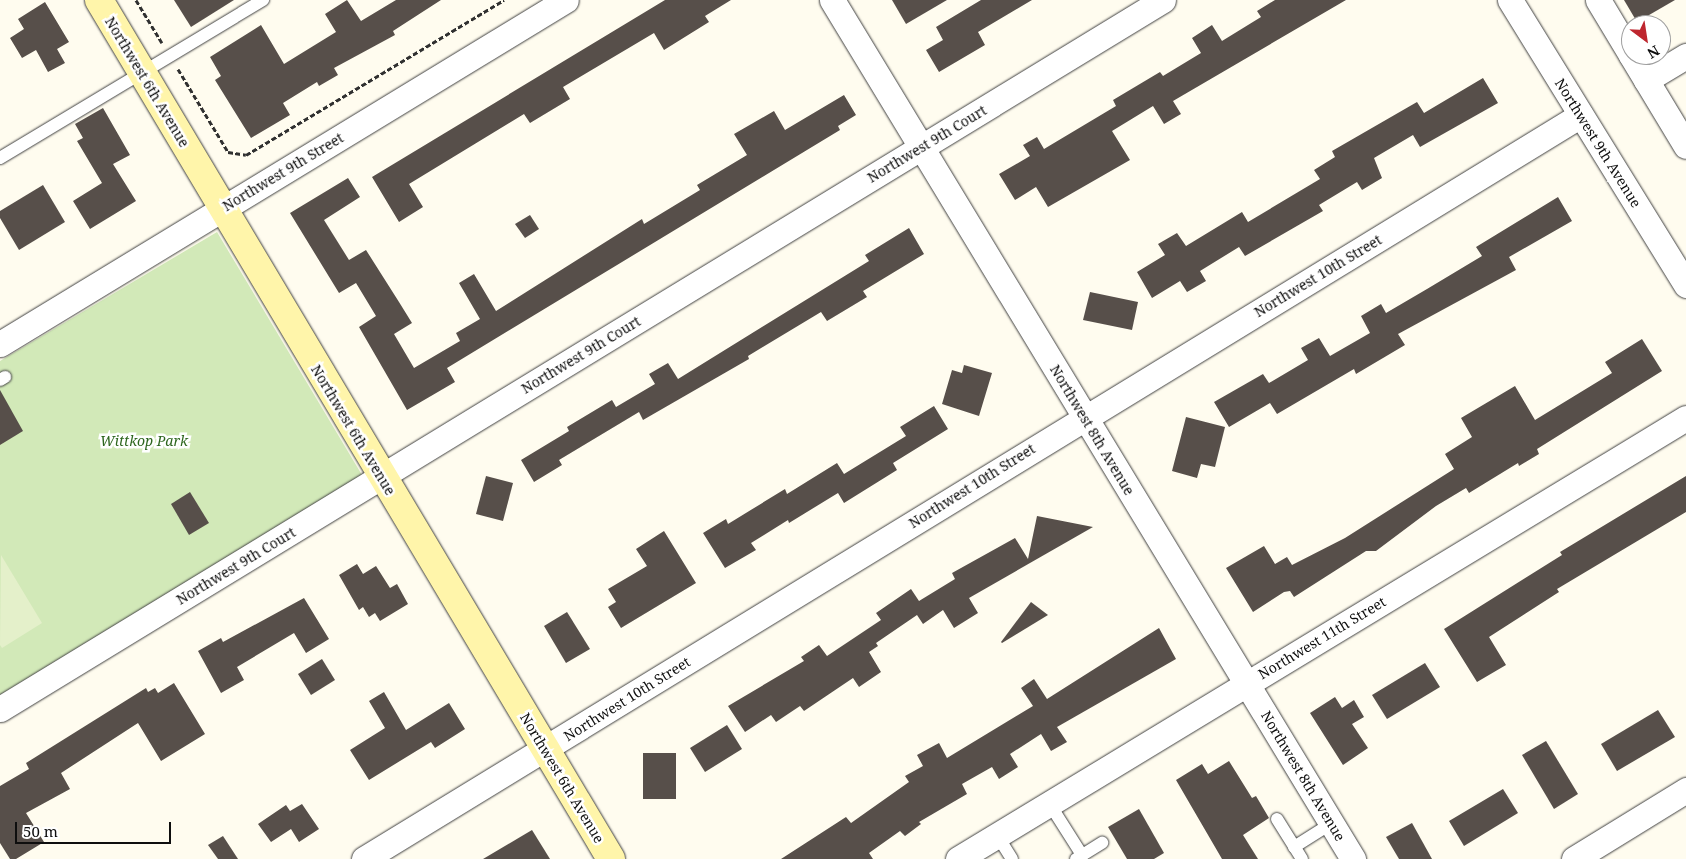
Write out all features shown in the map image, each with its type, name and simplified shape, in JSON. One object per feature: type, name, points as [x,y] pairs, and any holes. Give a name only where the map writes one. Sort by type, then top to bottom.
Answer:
[{"type":"street","name":"Northwest 6th Avenue","points":[[99,0],[381,478],[611,859]]},
{"type":"street","name":"Northwest 9th Street","points":[[0,344],[566,0]]},
{"type":"street","name":"Northwest 8th Avenue","points":[[832,0],[920,148],[1353,859]]},
{"type":"street","name":"Northwest 9th Court","points":[[0,709],[1163,0]]},
{"type":"street","name":"Northwest 9th Avenue","points":[[1510,0],[1686,285]]},
{"type":"street","points":[[1598,0],[1621,38]]},
{"type":"street","points":[[1646,80],[1686,56]]},
{"type":"street","points":[[1637,65],[1686,146]]},
{"type":"street","name":"Northwest 10th Street","points":[[364,859],[545,750],[1084,417],[1581,115]]},
{"type":"street","name":"Northwest 11th Street","points":[[958,859],[1686,418]]},
{"type":"street","points":[[1574,859],[1686,790]]},
{"type":"lane","points":[[0,158],[263,0]]},
{"type":"lane","points":[[1049,804],[1079,857],[1102,843]]},
{"type":"lane","points":[[1277,819],[1302,859]]},
{"type":"lane","points":[[1294,847],[1332,823]]},
{"type":"lane","points":[[998,835],[1012,859]]},
{"type":"path","points":[[136,0],[228,152],[246,155],[504,0]]},
{"type":"green space","name":"Wittkop Park","points":[[217,232],[362,475],[0,695],[0,361]]},
{"type":"green space","points":[[1,555],[42,623],[2,648],[0,645]]},
{"type":"building","points":[[174,0],[234,0],[191,27]]},
{"type":"building","points":[[347,0],[361,21],[396,0],[441,0],[393,31],[395,35],[334,68],[338,75],[319,86],[317,82],[283,103],[290,115],[251,138],[215,80],[221,76],[210,57],[261,25],[284,64],[336,32],[325,14]]},
{"type":"building","points":[[665,0],[731,0],[705,16],[709,22],[664,50],[654,33],[563,87],[570,99],[530,123],[524,114],[409,184],[423,207],[399,222],[372,177]]},
{"type":"building","points":[[892,0],[947,0],[906,24]]},
{"type":"building","points":[[981,0],[1032,0],[978,32],[985,45],[939,72],[926,50],[943,40],[936,27]]},
{"type":"building","points":[[1275,0],[1346,0],[1173,101],[1181,114],[1164,124],[1153,106],[1112,131],[1130,160],[1048,207],[1036,187],[1015,200],[999,174],[1030,156],[1023,145],[1037,137],[1044,149],[1116,106],[1113,100],[1160,72],[1163,76],[1201,53],[1192,38],[1212,25],[1222,41],[1261,17],[1257,11]]},
{"type":"building","points":[[1624,0],[1675,0],[1649,15],[1633,15]]},
{"type":"building","points":[[45,2],[69,42],[57,49],[65,63],[48,72],[36,50],[22,58],[10,38],[24,29],[18,19]]},
{"type":"building","points":[[1483,78],[1498,103],[1420,147],[1413,135],[1374,158],[1382,178],[1362,190],[1357,182],[1319,205],[1323,211],[1245,256],[1239,247],[1200,271],[1206,281],[1187,292],[1180,281],[1152,298],[1137,272],[1165,255],[1158,244],[1177,233],[1186,246],[1242,212],[1248,222],[1320,179],[1314,170],[1335,157],[1332,151],[1417,102],[1424,113]]},
{"type":"building","points":[[844,95],[856,115],[838,126],[840,130],[447,368],[455,382],[407,410],[359,327],[376,316],[356,283],[339,293],[290,213],[348,178],[360,197],[324,220],[349,260],[366,250],[412,323],[394,334],[414,368],[460,341],[456,333],[480,319],[459,283],[474,274],[496,311],[642,219],[644,224],[700,190],[697,185],[747,155],[734,134],[774,111],[785,130]]},
{"type":"building","points":[[103,108],[130,155],[113,164],[136,201],[90,229],[73,201],[102,183],[77,141],[83,138],[75,124]]},
{"type":"building","points":[[43,185],[65,222],[19,250],[0,218],[0,211]]},
{"type":"building","points":[[1558,197],[1572,221],[1509,257],[1516,270],[1398,334],[1405,345],[1356,374],[1354,369],[1277,414],[1270,403],[1229,427],[1214,402],[1263,374],[1269,383],[1308,360],[1301,348],[1319,338],[1330,356],[1370,333],[1361,316],[1381,304],[1386,313],[1482,256],[1476,247]]},
{"type":"building","points":[[530,215],[539,229],[525,238],[515,224]]},
{"type":"building","points":[[909,228],[924,254],[863,291],[867,297],[827,321],[821,312],[748,356],[749,359],[643,420],[639,412],[559,460],[562,465],[534,482],[521,460],[569,431],[567,427],[612,400],[616,407],[655,384],[649,374],[668,363],[678,379],[869,261],[865,255]]},
{"type":"building","points":[[1090,292],[1138,302],[1132,330],[1083,320]]},
{"type":"building","points":[[1642,339],[1662,371],[1537,449],[1539,454],[1519,466],[1518,463],[1469,493],[1466,488],[1436,506],[1376,551],[1366,551],[1294,597],[1290,591],[1284,592],[1253,612],[1226,568],[1264,546],[1275,564],[1287,557],[1292,565],[1345,538],[1454,469],[1445,454],[1472,437],[1461,418],[1515,386],[1535,420],[1612,373],[1605,362]]},
{"type":"building","points":[[964,365],[992,373],[979,416],[942,404],[952,370],[962,373]]},
{"type":"building","points":[[0,390],[23,431],[0,445]]},
{"type":"building","points":[[934,406],[948,429],[893,463],[897,470],[844,503],[838,493],[789,523],[788,520],[751,543],[756,550],[725,568],[703,533],[726,519],[728,524],[785,489],[787,494],[837,463],[844,474],[906,436],[900,427]]},
{"type":"building","points":[[1186,417],[1225,427],[1215,467],[1201,464],[1197,478],[1172,471]]},
{"type":"building","points":[[486,476],[513,483],[503,521],[476,514]]},
{"type":"building","points":[[1686,476],[1686,512],[1557,589],[1559,592],[1489,637],[1506,665],[1477,682],[1444,629],[1562,555],[1560,552]]},
{"type":"building","points":[[190,492],[209,523],[189,535],[171,504]]},
{"type":"building","points":[[1037,516],[1093,527],[969,598],[978,613],[954,628],[943,610],[923,624],[917,615],[876,643],[878,646],[869,652],[881,672],[859,687],[853,678],[804,711],[800,706],[776,722],[771,715],[745,732],[728,706],[804,661],[801,657],[819,645],[827,656],[881,620],[876,613],[911,589],[919,601],[955,579],[952,573],[1015,538],[1028,559]]},
{"type":"building","points":[[664,531],[696,583],[621,628],[608,607],[616,602],[608,589],[647,566],[636,549]]},
{"type":"building","points":[[357,564],[363,574],[376,566],[390,588],[397,584],[408,604],[380,621],[375,613],[369,617],[363,607],[359,610],[339,575]]},
{"type":"building","points":[[304,598],[329,639],[306,653],[294,633],[237,667],[244,680],[221,693],[198,651],[221,638],[223,642]]},
{"type":"building","points":[[1031,602],[1048,615],[1002,643],[1001,642]]},
{"type":"building","points":[[567,612],[590,649],[566,663],[544,626]]},
{"type":"building","points":[[1159,628],[1176,659],[1057,727],[1067,742],[1051,751],[1041,734],[1010,754],[1018,767],[999,779],[992,767],[962,784],[967,794],[919,822],[921,824],[905,836],[900,831],[869,853],[873,859],[781,859],[846,817],[851,823],[909,782],[905,776],[923,766],[917,755],[939,743],[947,758],[1033,706],[1021,688],[1034,679],[1047,699]]},
{"type":"building","points":[[322,659],[335,680],[311,695],[298,674]]},
{"type":"building","points":[[1425,663],[1440,687],[1387,719],[1372,695]]},
{"type":"building","points":[[174,683],[205,734],[161,761],[138,723],[61,773],[70,789],[26,813],[44,842],[16,859],[10,859],[0,843],[0,786],[29,769],[26,763],[146,688],[148,692],[155,688],[158,693]]},
{"type":"building","points":[[384,692],[406,730],[449,703],[465,729],[435,748],[431,742],[369,780],[350,750],[385,728],[369,701]]},
{"type":"building","points":[[1335,697],[1342,708],[1354,700],[1364,717],[1352,724],[1368,748],[1343,765],[1310,713]]},
{"type":"building","points":[[1658,710],[1675,737],[1617,771],[1601,744]]},
{"type":"building","points":[[727,725],[742,749],[705,772],[690,748]]},
{"type":"building","points":[[1546,741],[1578,794],[1554,809],[1522,755]]},
{"type":"building","points":[[643,753],[676,753],[676,799],[643,799]]},
{"type":"building","points":[[1229,761],[1252,798],[1256,796],[1269,818],[1243,835],[1258,859],[1222,859],[1176,780],[1202,764],[1208,774]]},
{"type":"building","points":[[1503,789],[1518,813],[1464,846],[1449,821]]},
{"type":"building","points":[[302,804],[319,829],[299,842],[291,829],[271,842],[258,824],[286,805],[290,811]]},
{"type":"building","points":[[1139,809],[1164,853],[1154,859],[1127,859],[1108,827]]},
{"type":"building","points":[[1412,823],[1432,859],[1399,859],[1386,837]]},
{"type":"building","points":[[532,830],[550,859],[483,859]]},
{"type":"building","points":[[223,836],[238,859],[218,859],[208,845]]}]
